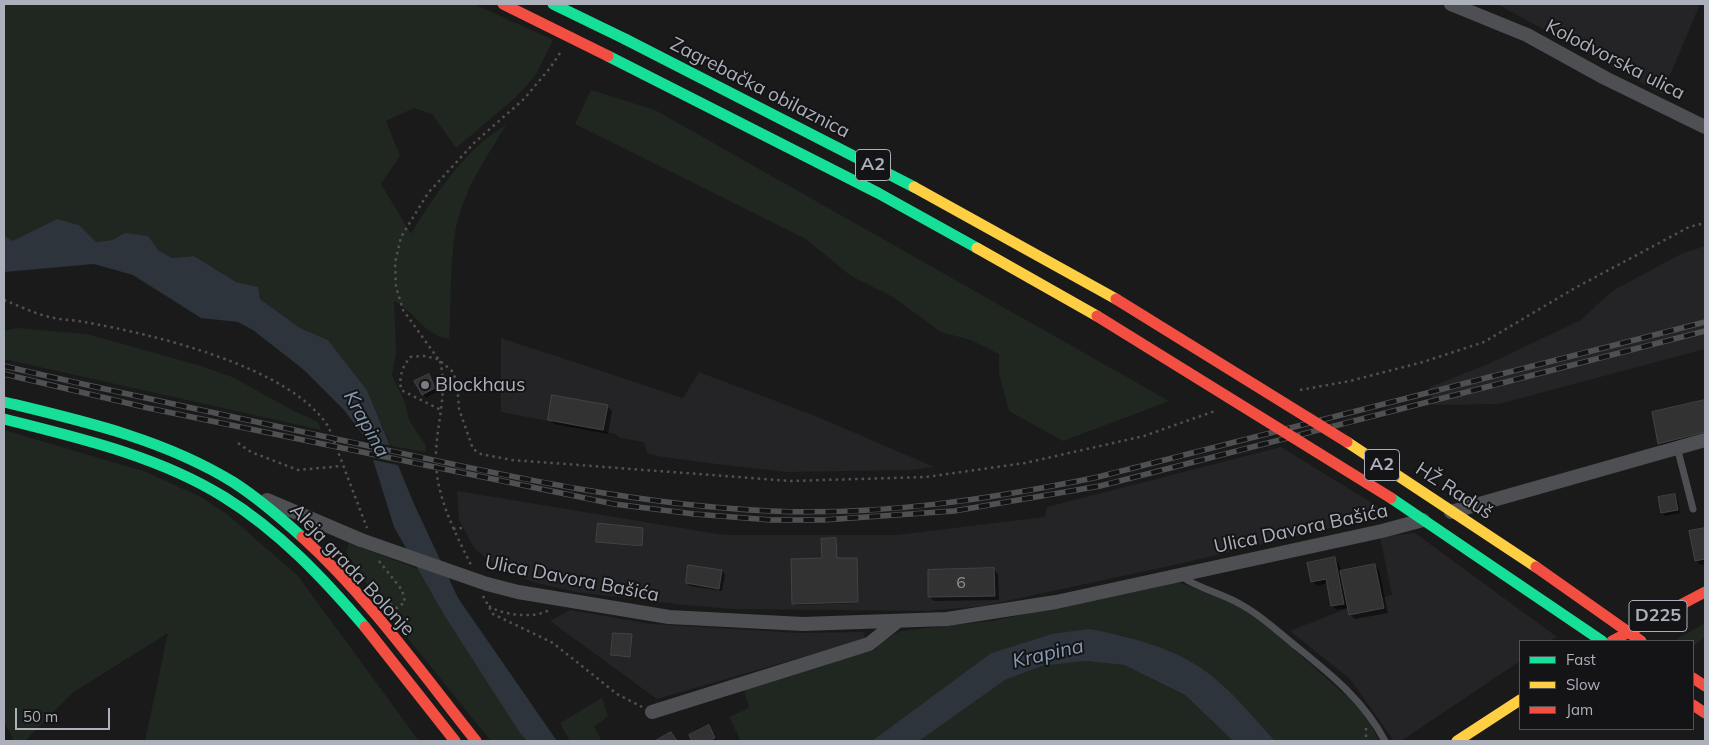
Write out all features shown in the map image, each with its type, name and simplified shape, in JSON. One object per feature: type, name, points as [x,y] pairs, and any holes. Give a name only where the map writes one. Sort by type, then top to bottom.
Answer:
[{"type":"main road","name":"A2","points":[[503,4],[878,193],[1097,316],[1210,388],[1365,481],[1601,640]]},
{"type":"main road","name":"Zagrebačka obilaznica","points":[[553,4],[884,171],[1116,299]]},
{"type":"main road","name":"HŽ Raduš","points":[[1116,299],[1362,452],[1495,539],[1639,640]]},
{"type":"main road","name":"Aleja grada Bolonje","points":[[4,402],[101,426],[150,442],[192,459],[254,496],[289,525],[356,594],[476,741]]},
{"type":"main road","name":"Aleja grada Bolonje","points":[[4,419],[96,441],[146,459],[182,474],[243,510],[273,532],[316,571],[348,606],[455,741]]},
{"type":"main road","name":"D225","points":[[1614,640],[1705,592]]},
{"type":"main road","name":"D225","points":[[1642,640],[1651,635]]},
{"type":"main road","points":[[1694,679],[1705,686]]},
{"type":"main road","points":[[1457,741],[1519,701]]},
{"type":"street","name":"Kolodvorska ulica","points":[[1457,5],[1527,36],[1605,78],[1705,127]]},
{"type":"street","name":"Ulica Davora Bašića","points":[[254,496],[487,584],[553,597],[668,616],[803,624],[898,621],[947,619],[1056,602],[1382,531],[1705,440]]},
{"type":"street","points":[[652,712],[869,644],[898,621]]},
{"type":"lane","points":[[1677,447],[1693,509]]},
{"type":"lane","points":[[1179,575],[1195,586],[1238,603],[1263,618],[1354,696],[1374,720],[1386,741]]},
{"type":"path","points":[[564,46],[550,68],[524,99],[475,142],[428,192],[401,237],[395,263],[396,287],[403,310],[439,360],[452,371],[457,382],[459,409],[473,449],[481,454],[521,461],[791,481],[926,477],[1025,463],[1144,436],[1219,410]]},
{"type":"path","points":[[1294,391],[1350,381],[1424,362],[1484,342],[1575,288],[1690,227],[1705,222]]},
{"type":"path","points":[[4,300],[52,318],[84,322],[197,348],[280,384],[302,398],[321,413],[329,428],[342,466],[359,535]]},
{"type":"path","points":[[439,360],[424,356],[410,357],[402,369],[400,381],[401,390],[441,410]]},
{"type":"path","points":[[436,453],[444,377],[439,360]]},
{"type":"path","points":[[238,443],[251,452],[298,470],[342,466]]},
{"type":"path","points":[[453,529],[464,528]]},
{"type":"path","points":[[376,556],[402,590],[405,602],[396,608],[381,597]]},
{"type":"path","points":[[485,602],[496,611],[538,614],[550,609],[553,597]]},
{"type":"shaded area","points":[[4,4],[474,4],[553,40],[535,76],[515,98],[456,148],[432,114],[414,108],[386,121],[400,156],[381,184],[411,234],[440,189],[465,159],[492,134],[506,125],[489,152],[467,194],[457,224],[452,264],[449,339],[425,328],[408,311],[394,301],[396,352],[392,375],[404,400],[409,420],[426,446],[425,452],[391,446],[367,390],[328,340],[300,328],[260,299],[257,287],[236,282],[194,256],[172,258],[126,233],[112,240],[96,242],[79,225],[57,219],[13,242],[4,236]]},
{"type":"shaded area","points":[[1497,4],[1700,4],[1662,94]]},
{"type":"shaded area","points":[[591,90],[655,110],[1169,401],[1063,441],[1009,411],[999,374],[999,354],[971,340],[941,332],[893,297],[851,276],[806,239],[575,124]]},
{"type":"shaded area","points":[[1705,246],[1705,349],[1499,404],[1433,405],[1430,387],[1486,365],[1581,320],[1612,291],[1681,254]]},
{"type":"shaded area","points":[[17,328],[87,334],[201,366],[232,377],[318,422],[321,430],[4,359],[4,331]]},
{"type":"shaded area","points":[[501,338],[683,398],[699,372],[813,415],[934,467],[912,470],[786,472],[716,464],[657,456],[647,453],[644,442],[620,438],[616,434],[501,412]]},
{"type":"shaded area","points":[[4,430],[146,472],[201,497],[228,515],[298,576],[419,741],[145,741],[168,633],[72,693],[25,741],[14,741],[4,721]]},
{"type":"shaded area","points":[[1281,447],[1390,514],[1183,563],[983,606],[927,611],[733,609],[576,592],[533,582],[497,567],[474,548],[459,520],[457,491],[724,535],[896,535],[1045,517],[1047,507]]},
{"type":"shaded area","points":[[1415,533],[1557,637],[1552,640],[1519,640],[1519,662],[1401,741],[1394,741],[1350,679],[1290,631],[1358,604],[1392,595],[1380,537]]},
{"type":"shaded area","points":[[349,543],[418,569],[444,615],[527,741],[491,741],[376,599],[346,552]]},
{"type":"shaded area","points":[[1176,581],[1238,606],[1273,631],[1350,699],[1369,721],[1379,741],[1275,741],[1237,700],[1201,669],[1167,650],[1122,635],[1052,634],[991,653],[872,741],[741,741],[729,717],[749,708],[743,686],[875,650],[878,644],[900,631],[992,621]]},
{"type":"shaded area","points":[[570,610],[651,624],[799,633],[864,632],[865,639],[657,699],[550,621]]},
{"type":"shaded area","points":[[1705,623],[1705,637],[1694,645],[1694,640],[1677,639]]},
{"type":"shaded area","points":[[1085,661],[1124,665],[1185,695],[1233,741],[919,741],[1005,680],[1042,666]]},
{"type":"shaded area","points":[[602,698],[608,716],[594,727],[602,741],[570,741],[560,723]]},
{"type":"water","name":"Krapina","points":[[57,219],[79,225],[96,242],[112,240],[125,233],[148,236],[158,250],[172,258],[194,256],[236,282],[258,287],[260,299],[300,328],[328,340],[367,390],[414,504],[458,598],[557,741],[527,741],[444,615],[394,527],[367,440],[344,410],[304,370],[253,330],[238,322],[201,318],[133,275],[94,264],[4,272],[4,236],[13,241]]},
{"type":"water","name":"Krapina","points":[[1089,629],[1147,643],[1188,660],[1221,684],[1275,741],[1233,741],[1185,695],[1124,665],[1085,661],[1042,666],[1005,680],[919,741],[872,741],[991,653],[1052,634]]},
{"type":"pier","points":[[364,441],[394,446],[402,466],[369,459]]},
{"type":"building","name":"Blockhaus","points":[[429,374],[435,388],[422,395],[414,381]]},
{"type":"building","points":[[552,395],[608,405],[603,430],[548,420]]},
{"type":"building","points":[[1705,400],[1705,432],[1658,444],[1652,412]]},
{"type":"building","points":[[1675,494],[1678,510],[1661,513],[1658,497]]},
{"type":"building","points":[[598,523],[643,528],[642,546],[596,542]]},
{"type":"building","points":[[1705,528],[1705,559],[1695,561],[1689,531]]},
{"type":"building","points":[[836,538],[837,558],[857,558],[858,602],[792,604],[791,559],[822,558],[821,539]]},
{"type":"building","points":[[1335,557],[1344,604],[1331,606],[1326,579],[1311,582],[1307,563]]},
{"type":"building","points":[[1375,564],[1384,608],[1349,615],[1340,571]]},
{"type":"building","points":[[688,565],[722,570],[719,589],[686,583]]},
{"type":"building","points":[[994,568],[995,596],[928,597],[928,570]]},
{"type":"building","points":[[613,633],[632,634],[630,657],[611,655]]},
{"type":"building","points":[[709,725],[715,738],[709,741],[692,741],[689,735]]},
{"type":"building","points":[[671,732],[677,741],[655,741]]},
{"type":"railway","points":[[4,366],[414,456],[566,487],[720,508],[812,512],[853,511],[977,499],[1098,477],[1705,322]]},
{"type":"railway","points":[[4,374],[148,408],[614,504],[694,514],[771,520],[823,520],[954,511],[1100,486],[1705,331]]},
{"type":"traffic: fast","points":[[553,4],[625,39]]},
{"type":"traffic: fast","points":[[625,39],[914,187]]},
{"type":"traffic: fast","points":[[608,56],[878,193],[977,248]]},
{"type":"traffic: fast","points":[[4,402],[93,424],[179,454],[242,488],[269,508],[302,537]]},
{"type":"traffic: fast","points":[[4,419],[89,441],[145,459],[172,470],[224,497],[282,540],[317,574],[365,627]]},
{"type":"traffic: fast","points":[[1391,498],[1601,640]]},
{"type":"traffic: slow","points":[[914,187],[1116,299]]},
{"type":"traffic: slow","points":[[977,248],[1097,316]]},
{"type":"traffic: slow","points":[[1347,442],[1536,567]]},
{"type":"traffic: slow","points":[[1457,741],[1519,701]]},
{"type":"traffic: jam","points":[[503,4],[608,56]]},
{"type":"traffic: jam","points":[[1116,299],[1347,442]]},
{"type":"traffic: jam","points":[[1097,316],[1391,498]]},
{"type":"traffic: jam","points":[[302,537],[372,610],[476,741]]},
{"type":"traffic: jam","points":[[1536,567],[1640,640]]},
{"type":"traffic: jam","points":[[1614,640],[1705,592]]},
{"type":"traffic: jam","points":[[365,627],[455,741]]},
{"type":"traffic: jam","points":[[1694,679],[1705,686]]},
{"type":"traffic: jam","points":[[1694,706],[1705,713]]},
{"type":"place","name":"Blockhaus","points":[[425,385]]}]
